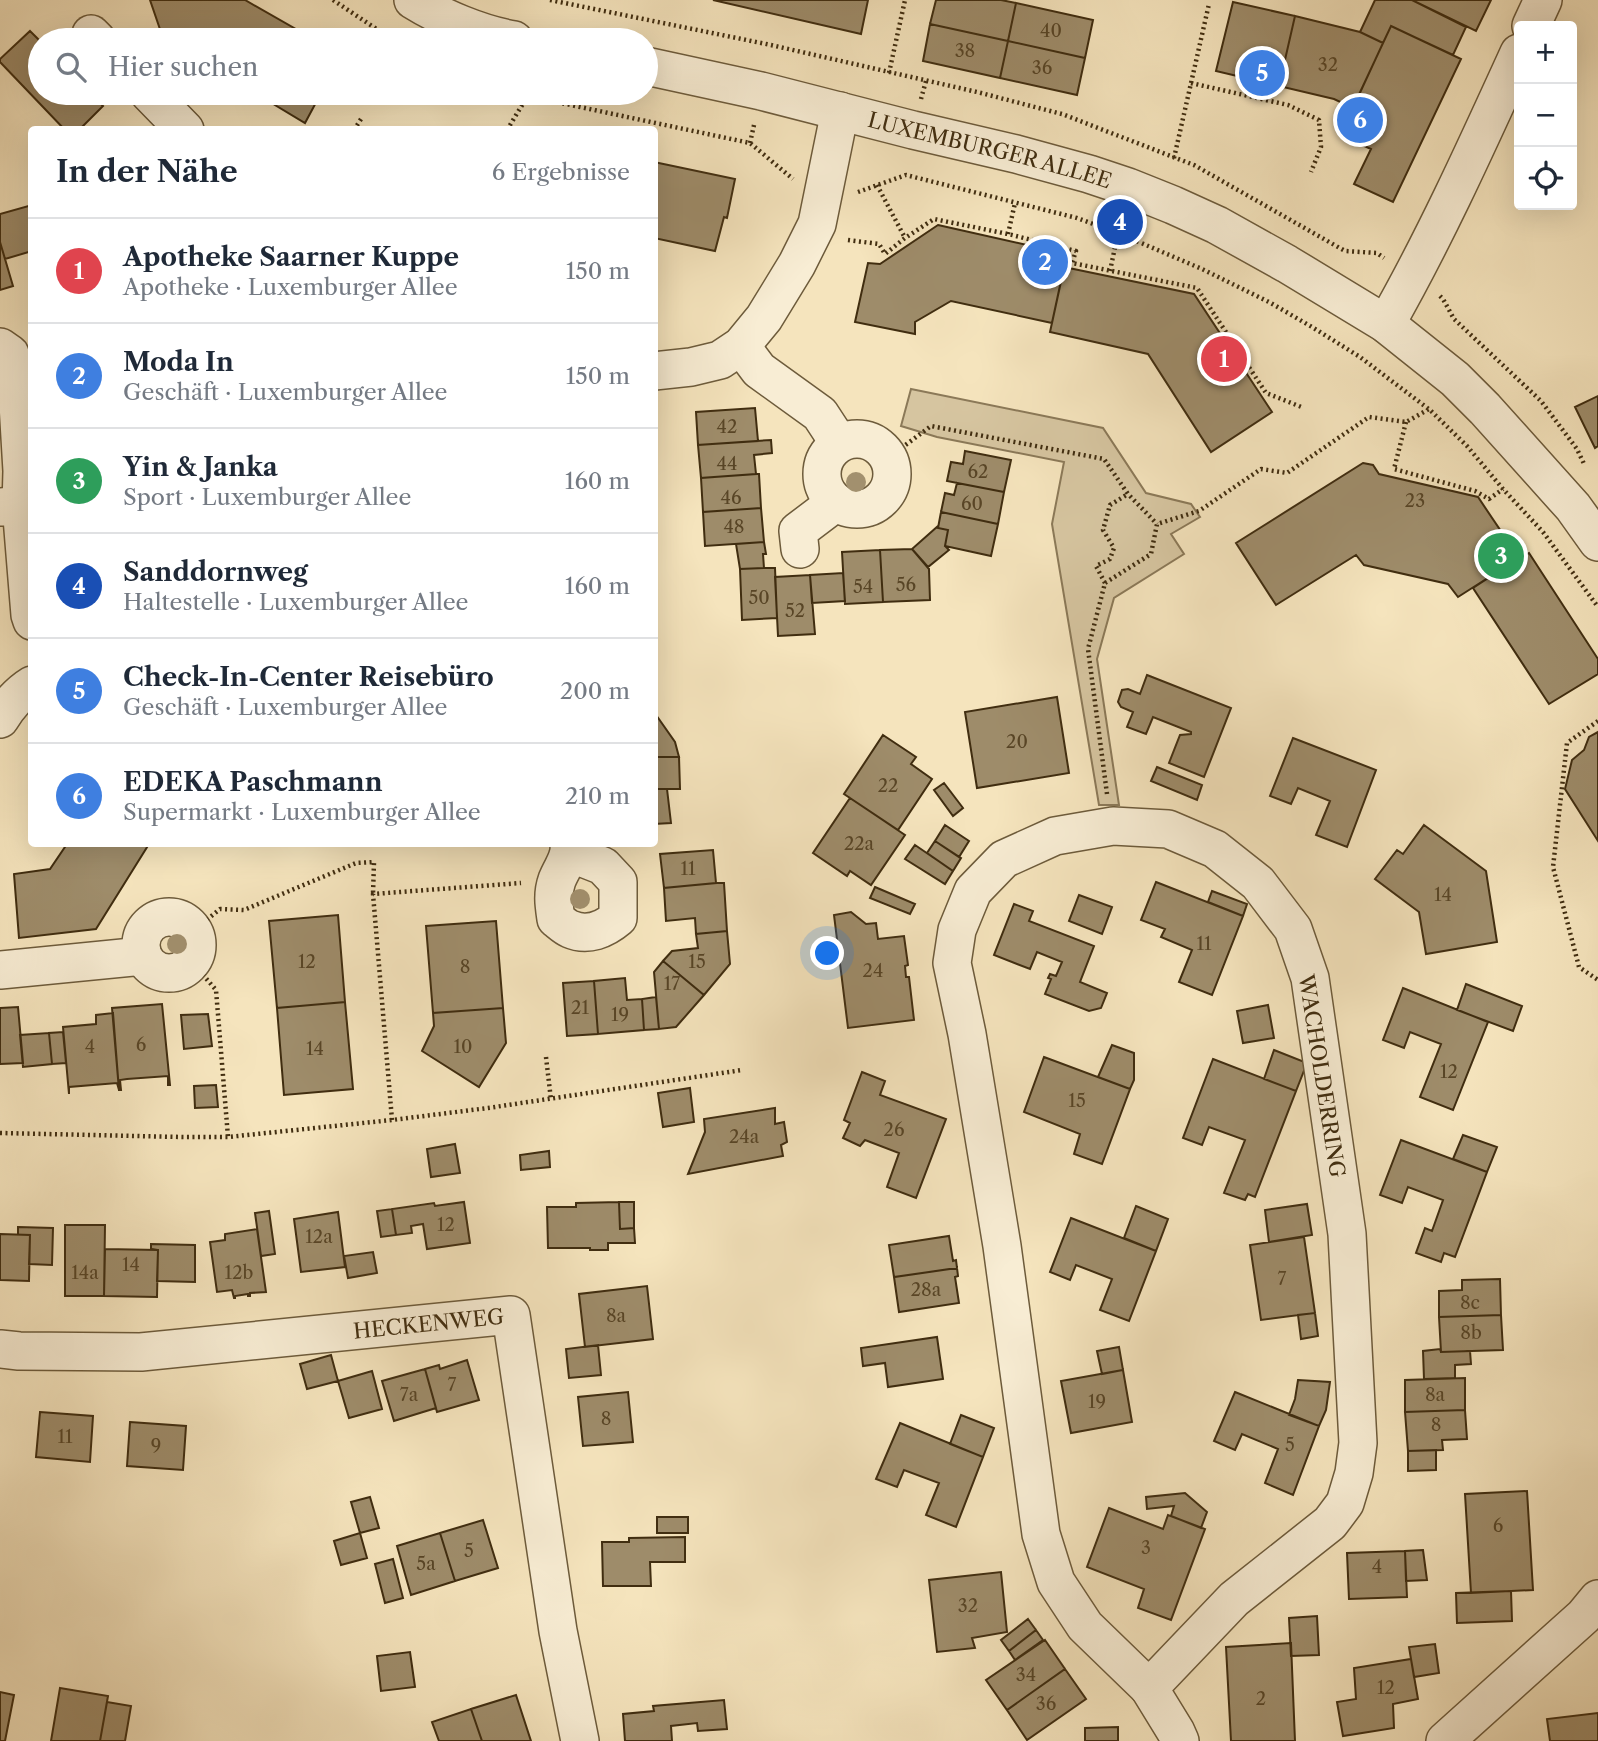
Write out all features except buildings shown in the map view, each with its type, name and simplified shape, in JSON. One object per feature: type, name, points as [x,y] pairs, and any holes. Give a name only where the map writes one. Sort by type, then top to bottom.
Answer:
[{"type":"street","points":[[413,0],[474,28]]},
{"type":"street","points":[[1533,21],[1543,0]]},
{"type":"street","points":[[1386,324],[1472,158],[1514,64]]},
{"type":"street","name":"LUXEMBURGER ALLEE","points":[[658,69],[761,91],[1016,154],[1128,187],[1217,225],[1386,324],[1455,379],[1573,507],[1598,542]]},
{"type":"street","points":[[161,105],[181,126]]},
{"type":"street","points":[[658,371],[720,360],[741,346],[764,318],[797,264],[817,224],[840,111]]},
{"type":"street","points":[[741,346],[759,370],[820,414],[839,443]]},
{"type":"street","points":[[0,347],[10,354],[16,370],[19,488],[28,592]]},
{"type":"street","points":[[857,438],[875,444],[888,458],[892,476],[886,494],[872,507],[853,510],[835,503],[821,484],[823,460],[839,443],[857,438]]},
{"type":"street","points":[[800,549],[798,531],[835,503]]},
{"type":"street","points":[[0,719],[6,709],[28,688]]},
{"type":"street","name":"WACHOLDERRING","points":[[1149,1688],[1234,1599],[1330,1523],[1345,1503],[1354,1473],[1358,1443],[1347,1234],[1310,978],[1293,929],[1258,883],[1215,849],[1168,830],[1114,826],[1055,836],[1004,859],[973,891],[957,930],[952,963],[967,1034],[1002,1246],[1041,1534],[1056,1582],[1085,1626],[1149,1688],[1180,1741]]},
{"type":"street","points":[[0,970],[143,956],[141,943],[145,931],[153,921],[165,916],[178,917],[193,946]]},
{"type":"street","name":"HECKENWEG","points":[[0,1349],[141,1352],[511,1315],[558,1631],[580,1741]]},
{"type":"street","points":[[1445,1741],[1584,1616],[1598,1599]]},
{"type":"path","points":[[332,0],[375,28]]},
{"type":"path","points":[[889,73],[905,0]]},
{"type":"path","points":[[1174,158],[1209,4]]},
{"type":"path","points":[[1191,83],[1288,105],[1319,120],[1321,147],[1311,172]]},
{"type":"path","points":[[509,126],[522,105]]},
{"type":"path","points":[[565,105],[750,144],[807,191],[843,197],[906,175],[1076,218],[1118,233],[1269,302],[1360,357],[1430,410],[1467,446],[1543,532],[1598,607]]},
{"type":"path","points":[[356,126],[361,118]]},
{"type":"path","points":[[877,185],[905,238]]},
{"type":"path","points":[[1008,234],[1015,203]]},
{"type":"path","points":[[812,236],[879,244],[885,254],[934,219],[1076,251],[1072,263],[1197,288],[1266,393],[1304,408]]},
{"type":"path","points":[[1110,271],[1118,233]]},
{"type":"path","points":[[1157,524],[1199,511],[1261,468],[1287,473],[1369,417],[1406,422],[1430,410],[1482,344]]},
{"type":"path","points":[[1406,422],[1394,470],[1475,491],[1489,499],[1503,489]]},
{"type":"path","points":[[888,458],[931,426],[1104,459],[1128,494],[1157,524]]},
{"type":"path","points":[[1114,826],[1107,795],[1088,649],[1105,583],[1096,566],[1110,559],[1114,548],[1102,530],[1110,505],[1128,494]]},
{"type":"path","points":[[1105,583],[1151,554],[1157,524]]},
{"type":"path","points":[[1598,721],[1567,743],[1553,867],[1579,967],[1598,980]]},
{"type":"path","points":[[373,894],[565,859]]},
{"type":"path","points":[[228,1136],[216,990],[193,946],[220,909],[244,910],[356,863],[374,862],[373,894],[392,1120]]},
{"type":"path","points":[[546,1057],[551,1100]]},
{"type":"path","points":[[0,1133],[228,1136],[392,1120],[551,1100],[742,1070]]},
{"type":"shaded area","points":[[911,389],[1103,428],[1146,493],[1191,504],[1200,517],[1171,534],[1184,554],[1114,598],[1097,659],[1119,805],[1099,805],[1052,524],[1064,462],[937,437],[901,426]]},
{"type":"place","name":"Check-In-Center Reisebüro","points":[[1262,73]]},
{"type":"place","name":"EDEKA Paschmann","points":[[1360,120]]},
{"type":"place","name":"Sanddornweg","points":[[1120,222]]},
{"type":"place","name":"Moda In","points":[[1045,262]]},
{"type":"place","name":"Apotheke Saarner Kuppe","points":[[1224,359]]},
{"type":"place","name":"Yin & Janka","points":[[1501,556]]}]
